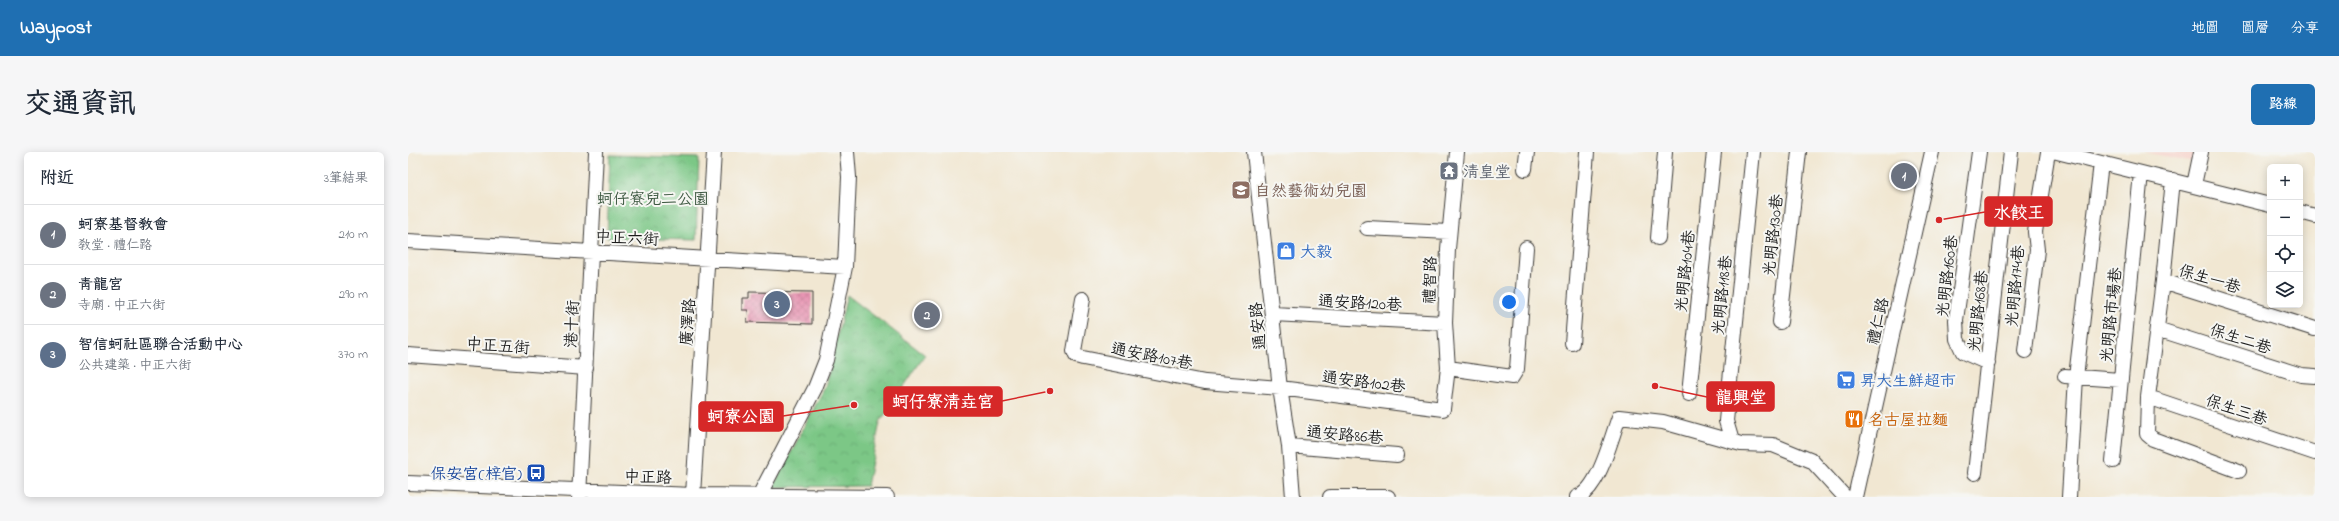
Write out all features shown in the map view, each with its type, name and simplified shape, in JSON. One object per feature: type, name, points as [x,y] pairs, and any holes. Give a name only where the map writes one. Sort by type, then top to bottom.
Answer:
[{"type":"street","name":"港十街","points":[[580,494],[596,152]]},
{"type":"street","name":"廣澤路","points":[[694,495],[714,152]]},
{"type":"street","points":[[759,496],[816,388],[826,360],[844,267],[849,177],[847,152]]},
{"type":"street","name":"通安路","points":[[1254,152],[1280,388],[1289,446],[1293,497]]},
{"type":"street","name":"禮智路","points":[[1443,408],[1448,368],[1445,323],[1449,232],[1456,152]]},
{"type":"street","points":[[1525,169],[1527,152]]},
{"type":"street","points":[[1572,343],[1587,152]]},
{"type":"street","points":[[1658,238],[1665,152]]},
{"type":"street","name":"光明路104巷","points":[[1689,394],[1714,152]]},
{"type":"street","name":"光明路118巷","points":[[1732,441],[1726,421],[1753,152]]},
{"type":"street","name":"光明路130巷","points":[[1780,322],[1799,152]]},
{"type":"street","name":"禮仁路","points":[[1855,497],[1932,152]]},
{"type":"street","name":"光明路160巷","points":[[1979,152],[1956,326],[1957,339],[1963,352],[1988,363]]},
{"type":"street","name":"光明路168巷","points":[[1975,473],[2011,152]]},
{"type":"street","name":"光明路174巷","points":[[2025,351],[2037,250],[2035,232],[2048,152]]},
{"type":"street","points":[[2057,152],[2267,203]]},
{"type":"street","points":[[2194,185],[2201,152]]},
{"type":"street","points":[[2069,497],[2071,376],[2101,163]]},
{"type":"street","name":"光明路市場巷","points":[[2113,461],[2141,173]]},
{"type":"street","points":[[2173,180],[2163,281],[2148,397],[2147,434],[2153,439],[2239,471]]},
{"type":"street","points":[[2303,213],[2315,216]]},
{"type":"street","points":[[1367,228],[1449,232]]},
{"type":"street","name":"中正六街","points":[[408,241],[844,267]]},
{"type":"street","points":[[1448,368],[1512,377],[1517,369],[1526,248]]},
{"type":"street","name":"保生一巷","points":[[2163,281],[2315,329]]},
{"type":"street","name":"通安路107巷","points":[[1083,299],[1074,351],[1076,356],[1205,382],[1280,388]]},
{"type":"street","name":"通安路120巷","points":[[1273,314],[1445,323]]},
{"type":"street","name":"保生二巷","points":[[2157,329],[2301,375],[2315,376]]},
{"type":"street","name":"中正五街","points":[[408,355],[586,368]]},
{"type":"street","points":[[2071,376],[2120,380]]},
{"type":"street","name":"通安路102巷","points":[[1280,388],[1443,408]]},
{"type":"street","name":"保生三巷","points":[[2148,397],[2315,453]]},
{"type":"street","points":[[1577,497],[1584,495],[1598,475],[1619,417],[1663,422],[1741,444],[1773,445],[1812,461],[1846,497]]},
{"type":"street","name":"通安路86巷","points":[[1289,446],[1397,455]]},
{"type":"street","name":"中正路","points":[[408,482],[580,494],[887,497]]},
{"type":"street","points":[[1330,497],[1388,497]]},
{"type":"shaded area","points":[[2144,152],[2196,152],[2194,162]]},
{"type":"green space","name":"蚵仔寮兒二公園","points":[[610,155],[699,158],[696,240],[607,238]]},
{"type":"green space","points":[[847,295],[925,355],[880,422],[867,486],[773,487],[825,387]]},
{"type":"building","points":[[749,292],[812,293],[812,324],[747,322],[748,310],[742,310],[742,298],[749,298]]},
{"type":"place","name":"清皇堂","points":[[1449,171]]},
{"type":"place","name":"蚵寮基督教會","points":[[1904,176]]},
{"type":"place","name":"自然藝術幼兒園","points":[[1241,190]]},
{"type":"place","name":"水餃王","points":[[1939,220]]},
{"type":"place","name":"大毅","points":[[1286,251]]},
{"type":"place","name":"智信蚵社區聯合活動中心","points":[[777,304]]},
{"type":"place","name":"青龍宮","points":[[927,315]]},
{"type":"place","name":"昇大生鮮超市","points":[[1846,380]]},
{"type":"place","name":"龍興堂","points":[[1655,386]]},
{"type":"place","name":"蚵仔寮清垚宮","points":[[1050,391]]},
{"type":"place","name":"蚵寮公園","points":[[854,405]]},
{"type":"place","name":"名古屋拉麵","points":[[1854,419]]},
{"type":"place","name":"保安宮(梓官)","points":[[536,473]]}]
